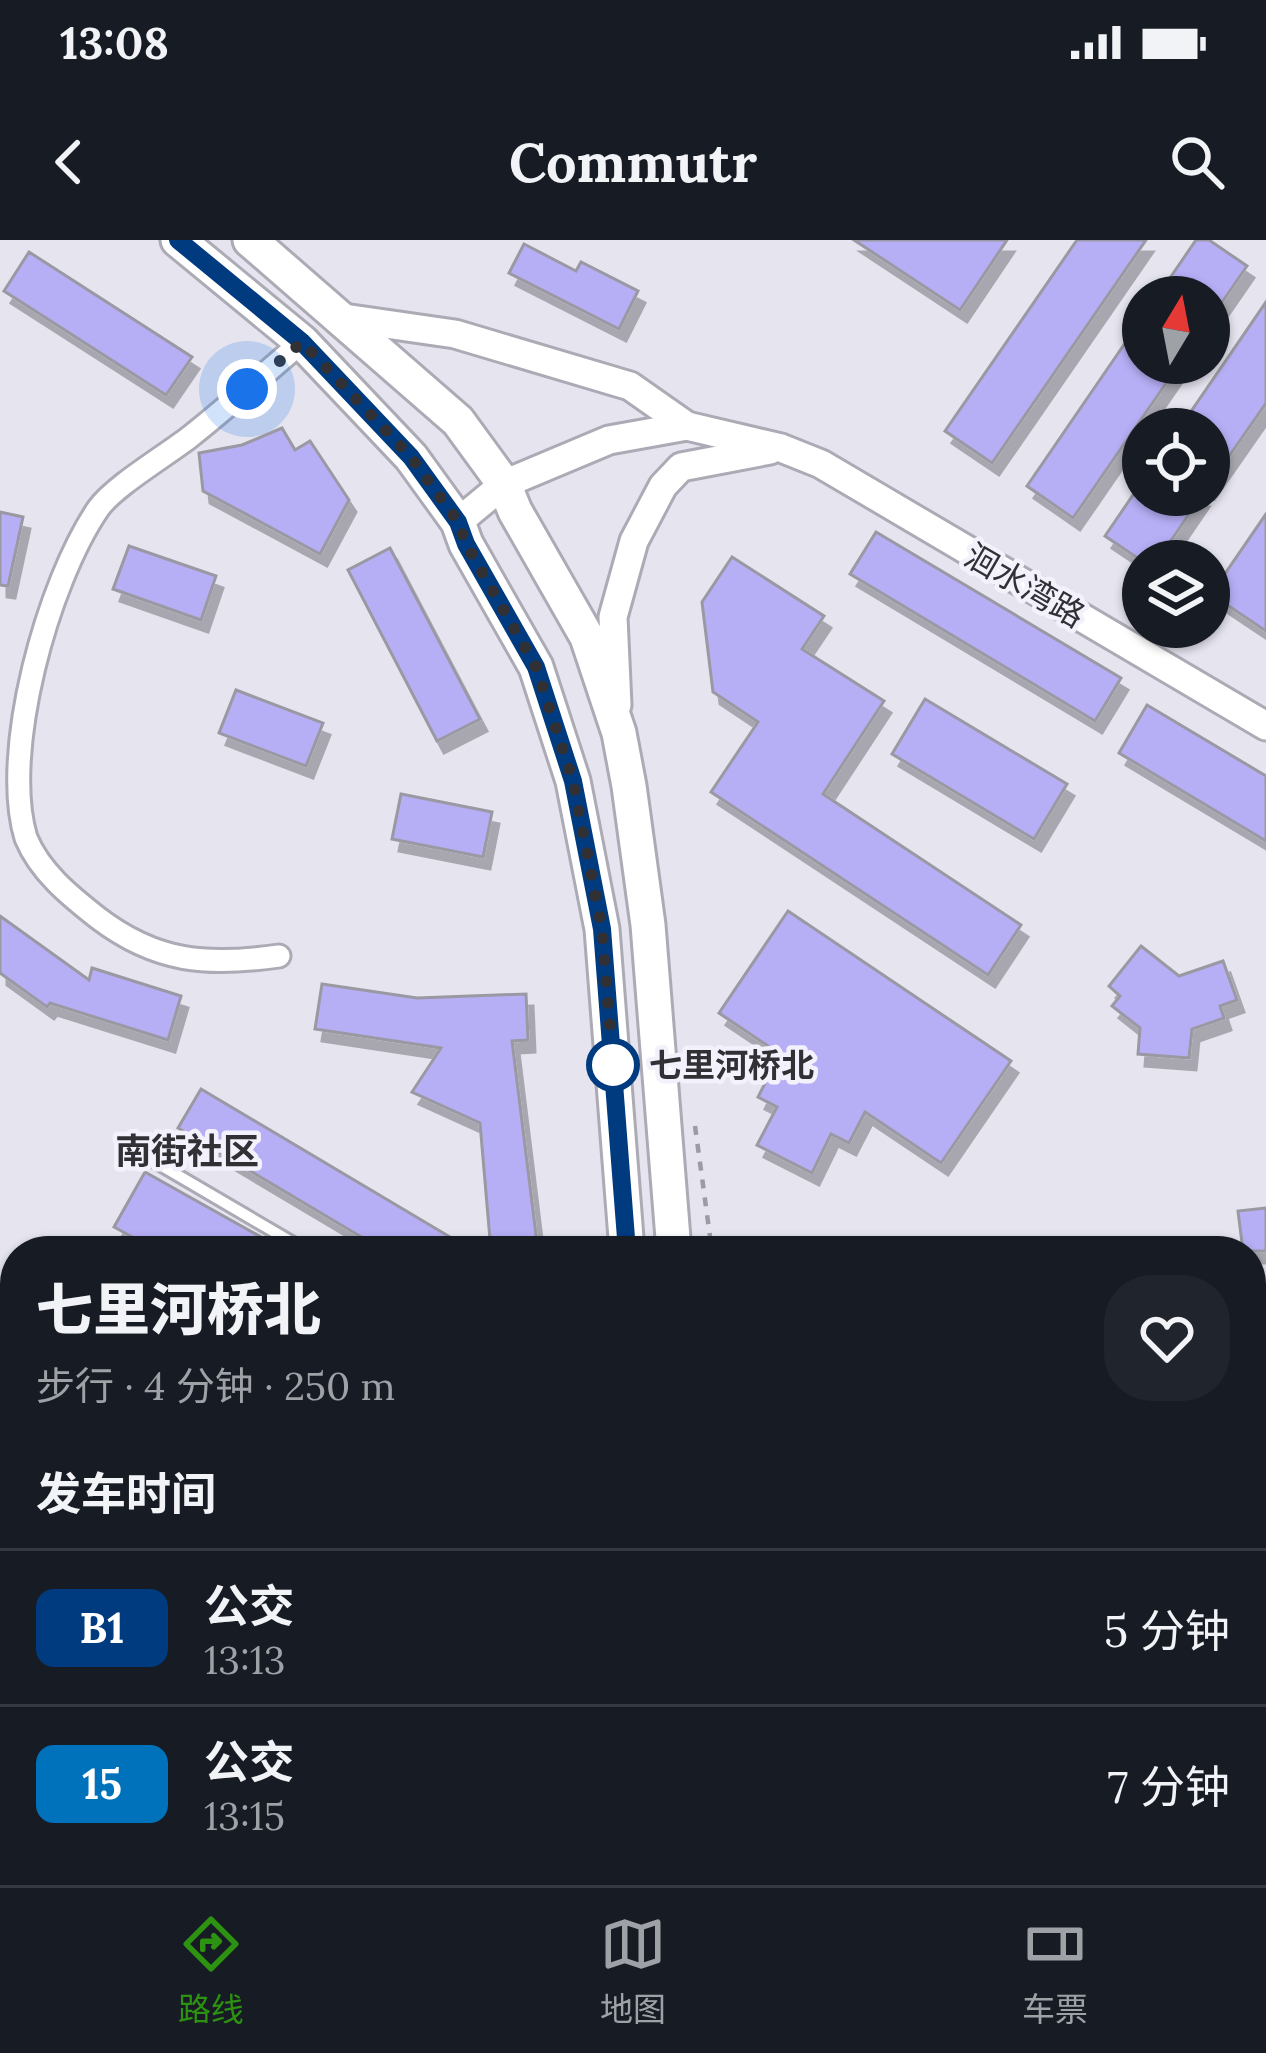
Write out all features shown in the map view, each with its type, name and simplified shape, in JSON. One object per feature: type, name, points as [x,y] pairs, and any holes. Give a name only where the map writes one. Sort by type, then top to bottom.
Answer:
[{"type":"main road","points":[[178,240],[302,342],[411,457],[458,522],[536,667],[573,781],[602,929],[626,1236]]},
{"type":"main road","points":[[250,240],[458,421],[504,484],[586,637],[619,733],[648,925],[673,1236]]},
{"type":"street","name":"洄水湾路","points":[[344,318],[455,334],[629,386],[687,426],[782,448],[821,464],[1266,726]]},
{"type":"street","points":[[279,956],[226,964],[173,957],[124,938],[49,876],[26,838],[14,796],[17,728],[31,661],[63,574],[100,505],[302,342]]},
{"type":"street","name":"洄水湾路","points":[[458,522],[504,484],[608,440],[687,426]]},
{"type":"street","points":[[619,733],[614,617],[634,541],[663,486],[681,467],[782,448]]},
{"type":"lane","points":[[150,1159],[281,1236]]},
{"type":"building","points":[[854,240],[1007,240],[960,310]]},
{"type":"building","points":[[1077,240],[1146,240],[992,463],[945,431]]},
{"type":"building","points":[[1196,240],[1209,240],[1247,266],[1230,291],[1230,276],[1171,276]]},
{"type":"building","points":[[524,244],[576,271],[581,262],[638,291],[619,329],[509,273]]},
{"type":"building","points":[[29,252],[192,357],[166,395],[4,291]]},
{"type":"building","points":[[1266,302],[1266,403],[1230,455],[1230,408],[1193,408],[1210,384],[1230,384],[1230,355]]},
{"type":"building","points":[[1122,348],[1122,384],[1166,384],[1149,408],[1122,408],[1122,447],[1073,518],[1027,486]]},
{"type":"building","points":[[282,428],[295,450],[310,441],[349,500],[320,554],[203,491],[199,453],[242,445]]},
{"type":"building","points":[[1122,511],[1122,516],[1188,516],[1171,540],[1122,540],[1122,547],[1105,536]]},
{"type":"building","points":[[0,512],[23,517],[8,586],[0,585]]},
{"type":"building","points":[[1266,514],[1266,631],[1230,607],[1230,566]]},
{"type":"building","points":[[876,532],[1121,678],[1095,721],[850,574]]},
{"type":"building","points":[[129,546],[216,576],[201,620],[113,589]]},
{"type":"building","points":[[390,548],[480,719],[437,741],[348,570]]},
{"type":"building","points":[[732,557],[824,616],[802,649],[884,701],[823,794],[1021,925],[988,975],[711,792],[758,722],[713,692],[702,602]]},
{"type":"building","points":[[236,690],[323,723],[306,766],[219,733]]},
{"type":"building","points":[[925,699],[1067,784],[1034,839],[892,754]]},
{"type":"building","points":[[1147,705],[1266,776],[1266,841],[1119,753]]},
{"type":"building","points":[[401,794],[492,812],[483,857],[392,839]]},
{"type":"building","points":[[788,911],[1011,1061],[941,1163],[865,1112],[849,1143],[831,1134],[812,1173],[757,1145],[777,1107],[758,1097],[780,1054],[719,1013]]},
{"type":"building","points":[[0,916],[89,980],[92,968],[181,996],[168,1040],[50,1003],[47,1007],[0,973]]},
{"type":"building","points":[[1141,946],[1179,976],[1223,961],[1237,1000],[1220,1006],[1224,1018],[1192,1029],[1189,1058],[1138,1054],[1140,1028],[1112,1006],[1120,996],[1109,986]]},
{"type":"building","points":[[322,984],[417,998],[526,994],[528,1040],[512,1041],[536,1236],[490,1236],[480,1123],[412,1092],[441,1048],[315,1029]]},
{"type":"building","points":[[201,1089],[448,1236],[360,1236],[178,1128]]},
{"type":"building","points":[[145,1172],[259,1236],[130,1236],[114,1227]]},
{"type":"building","points":[[1266,1208],[1266,1236],[1241,1236],[1238,1211]]},
{"type":"bus line","name":"B1","points":[[178,240],[302,342],[411,457],[458,522],[536,667],[573,781],[602,929],[626,1236]]},
{"type":"place","name":"七里河桥北","points":[[613,1065]]},
{"type":"district","name":"南街社区","points":[[187,1151]]},
{"type":"route","points":[[247,389],[302,342],[411,457],[458,522],[536,667],[573,781],[602,929],[613,1065]]}]
